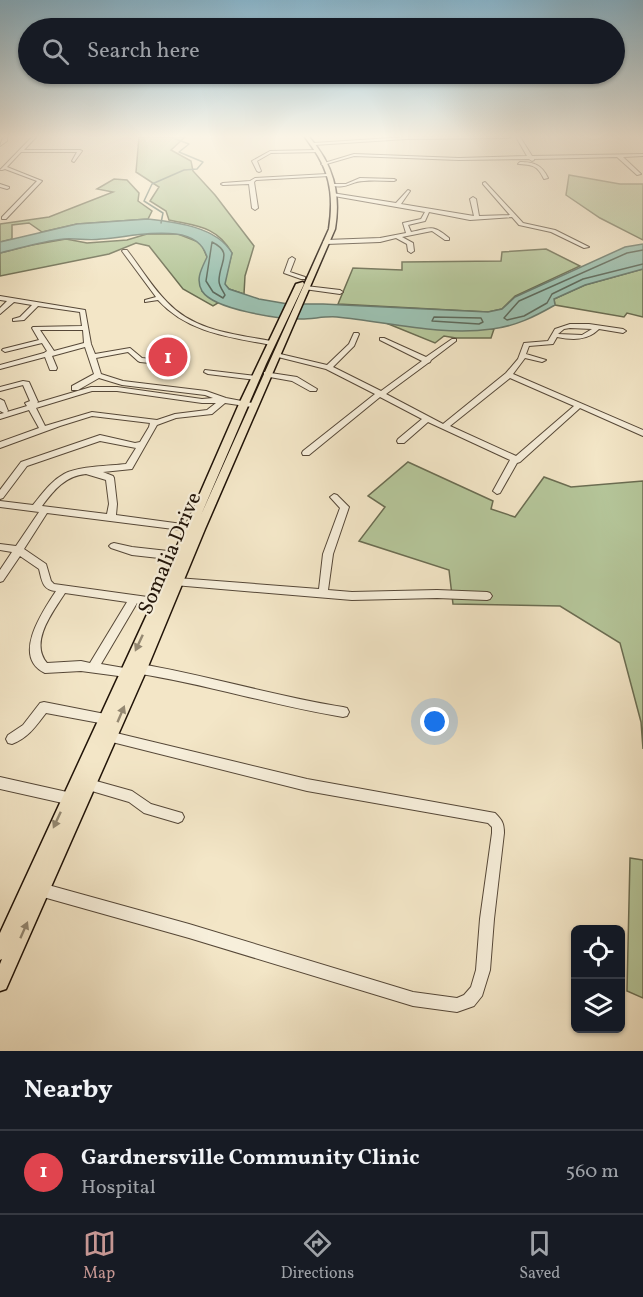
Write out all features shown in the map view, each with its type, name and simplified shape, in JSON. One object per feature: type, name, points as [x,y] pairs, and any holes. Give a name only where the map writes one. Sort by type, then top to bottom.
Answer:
[{"type":"main road","name":"Somalia Drive","points":[[0,983],[112,737],[177,582],[194,529],[287,322],[303,278],[321,242],[331,215],[332,195],[330,186]]},
{"type":"main road","name":"Somalia Drive","points":[[296,300],[306,288],[326,242],[334,216],[333,186]]},
{"type":"main road","name":"Somalia Drive","points":[[0,951],[177,556],[194,529]]},
{"type":"street","points":[[2,186],[7,188]]},
{"type":"street","points":[[4,218],[35,186]]},
{"type":"street","points":[[231,189],[246,186]]},
{"type":"street","points":[[251,186],[255,208]]},
{"type":"street","points":[[489,186],[512,216],[524,225],[553,231],[586,247]]},
{"type":"street","points":[[398,204],[408,191]]},
{"type":"street","points":[[334,194],[457,216],[512,216]]},
{"type":"street","points":[[473,199],[477,217]]},
{"type":"street","points":[[410,235],[405,224],[423,220],[428,210]]},
{"type":"street","points":[[326,242],[373,241],[434,229],[447,239]]},
{"type":"street","points":[[398,237],[410,243],[411,251]]},
{"type":"street","points":[[125,251],[160,298],[178,315],[195,324],[328,367],[427,419],[514,460],[520,459],[579,405]]},
{"type":"street","points":[[292,259],[287,273],[303,278]]},
{"type":"street","points":[[306,288],[340,292]]},
{"type":"street","points":[[0,298],[80,309],[84,313],[87,344],[98,375],[119,386]]},
{"type":"street","points":[[147,301],[160,298]]},
{"type":"street","points":[[0,312],[13,299]]},
{"type":"street","points":[[15,320],[22,319],[37,303]]},
{"type":"street","points":[[53,368],[49,352],[33,325],[85,328]]},
{"type":"street","points":[[444,427],[509,375],[523,355],[526,344],[551,343],[557,330],[565,327],[623,331]]},
{"type":"street","points":[[554,335],[582,338],[592,334],[597,328]]},
{"type":"street","points":[[328,367],[352,345],[356,334]]},
{"type":"street","points":[[382,339],[428,360]]},
{"type":"street","points":[[306,453],[454,340]]},
{"type":"street","points":[[13,363],[2,347],[42,341]]},
{"type":"street","points":[[0,367],[49,352],[87,344]]},
{"type":"street","points":[[92,357],[130,350],[140,360],[169,363]]},
{"type":"street","points":[[523,355],[542,360]]},
{"type":"street","points":[[208,372],[294,379],[313,389]]},
{"type":"street","points":[[88,387],[98,375]]},
{"type":"street","points":[[509,375],[643,433]]},
{"type":"street","points":[[0,389],[26,384],[42,429]]},
{"type":"street","points":[[0,401],[1,414],[88,387],[119,386],[179,394],[209,402],[224,400],[249,404]]},
{"type":"street","points":[[0,445],[83,416],[99,414],[155,423],[175,416],[210,412],[224,400]]},
{"type":"street","points":[[401,441],[427,419]]},
{"type":"street","points":[[0,578],[54,484],[78,471],[129,467],[155,423]]},
{"type":"street","points":[[0,496],[24,464],[100,438],[135,446],[142,444]]},
{"type":"street","points":[[497,491],[514,460]]},
{"type":"street","points":[[89,471],[110,478],[113,504],[111,517]]},
{"type":"street","points":[[323,594],[328,554],[345,507],[334,497]]},
{"type":"street","points":[[0,504],[194,529]]},
{"type":"street","points":[[114,546],[132,551],[177,556]]},
{"type":"street","points":[[0,547],[18,550],[43,567],[47,583],[51,586],[158,602]]},
{"type":"street","points":[[177,582],[323,594],[394,597],[437,594],[487,596]]},
{"type":"street","points":[[63,588],[38,631],[36,643],[39,661],[45,668],[81,666],[126,672]]},
{"type":"street","points":[[93,668],[134,599]]},
{"type":"street","points":[[141,669],[172,674],[310,708],[343,712]]},
{"type":"street","points":[[12,739],[27,729],[44,707],[105,719]]},
{"type":"street","points":[[41,890],[189,931],[413,999],[457,1005],[469,1001],[477,991],[483,970],[498,833],[498,824],[491,817],[307,785],[112,737]]},
{"type":"street","points":[[0,783],[67,798]]},
{"type":"street","points":[[89,785],[132,797],[148,809],[178,817]]},
{"type":"shaded area","points":[[102,186],[133,186],[139,193],[138,201],[152,211],[148,219],[77,224],[42,232],[29,223],[12,225],[12,239],[0,242],[0,224],[49,217],[113,192],[97,189]]},
{"type":"shaded area","points":[[207,186],[215,195],[254,246],[245,276],[244,294],[229,289],[224,284],[232,253],[226,244],[213,232],[169,220],[166,211],[150,201],[159,187]]},
{"type":"shaded area","points":[[567,186],[643,186],[643,240],[600,218],[566,195]]},
{"type":"shaded area","points":[[147,234],[178,234],[201,243],[207,257],[202,291],[218,303],[213,306],[183,289],[149,246],[136,243],[109,254],[0,276],[0,253],[66,239],[87,243],[127,240]]},
{"type":"shaded area","points":[[546,249],[580,266],[515,296],[502,309],[488,312],[338,304],[353,268],[402,270],[402,262],[501,261],[502,252]]},
{"type":"shaded area","points":[[643,269],[643,317],[627,313],[624,317],[555,305],[554,299],[585,285]]},
{"type":"shaded area","points":[[386,323],[439,329],[494,329],[491,338],[444,336],[435,343]]},
{"type":"shaded area","points":[[408,462],[493,501],[491,509],[515,517],[544,477],[571,487],[643,481],[643,749],[641,722],[620,643],[560,606],[453,604],[449,570],[359,541],[385,507],[368,496]]},
{"type":"shaded area","points":[[630,858],[643,860],[643,998],[627,991]]},
{"type":"water","points":[[148,219],[195,227],[216,237],[232,253],[225,284],[229,289],[259,299],[288,304],[488,312],[502,309],[515,297],[625,247],[643,244],[643,269],[585,285],[554,299],[555,305],[517,323],[501,328],[453,331],[337,317],[301,319],[278,317],[233,308],[209,298],[202,291],[199,278],[207,257],[205,252],[196,241],[176,234],[148,234],[96,240],[64,239],[0,253],[0,242],[77,224]]},
{"type":"building","points":[[168,345],[175,346],[170,354],[162,353]]},
{"type":"waterway","points":[[151,186],[144,201],[163,213],[161,223]]},
{"type":"place","name":"Gardnersville Community Clinic","points":[[168,357]]}]
